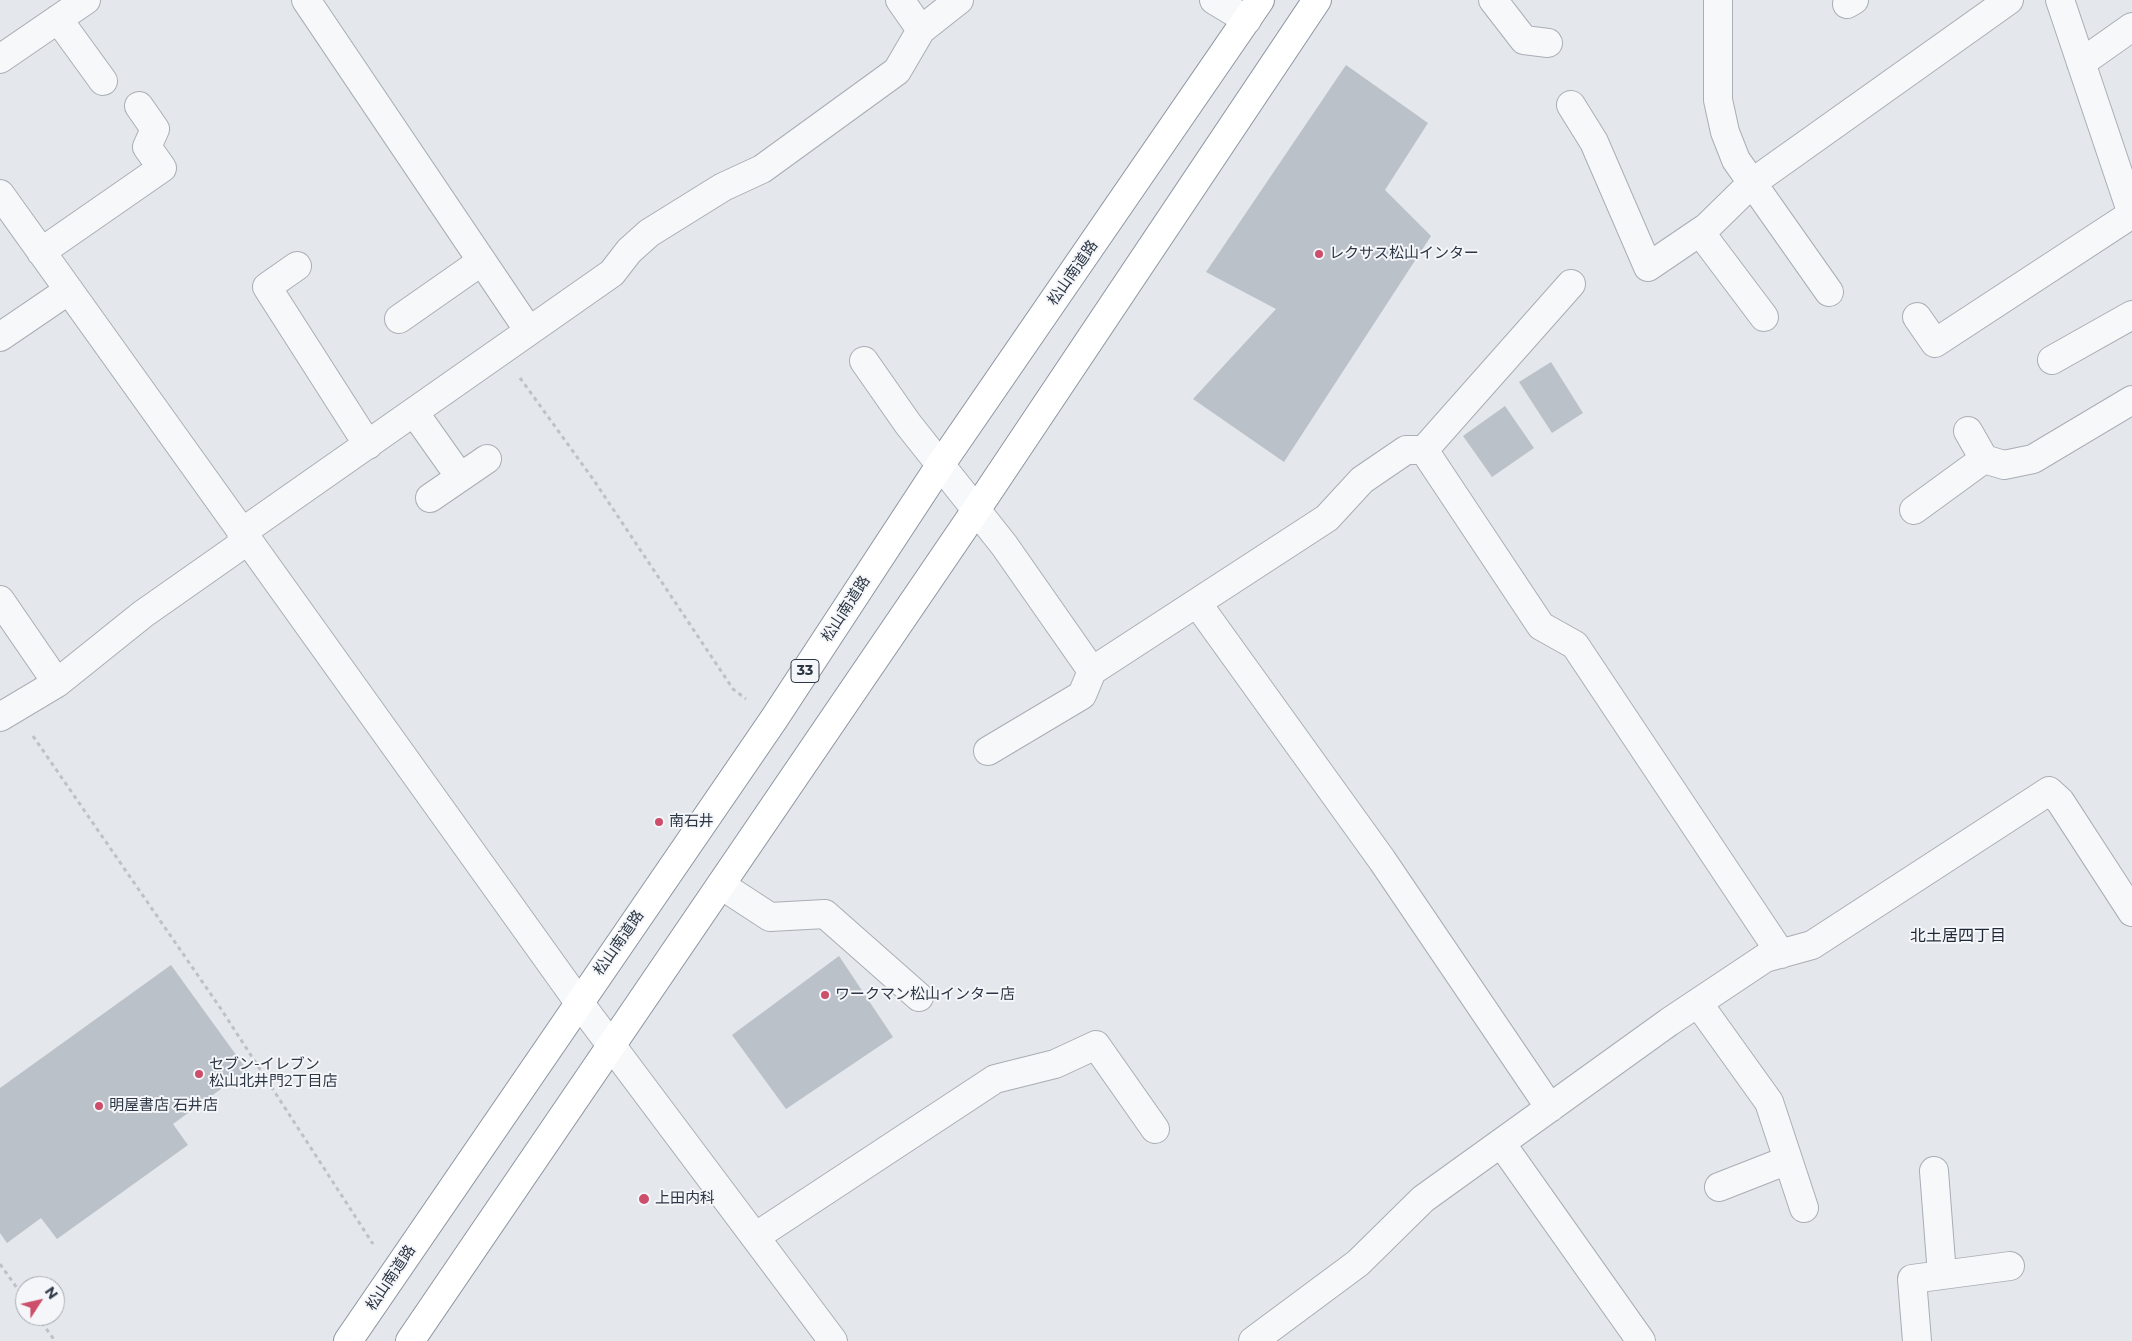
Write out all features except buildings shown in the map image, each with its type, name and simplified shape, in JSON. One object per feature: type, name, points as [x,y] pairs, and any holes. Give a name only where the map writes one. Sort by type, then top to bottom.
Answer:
[{"type":"highway","points":[[410,1341],[976,510],[1317,0]]},
{"type":"highway","name":"松山南道路","points":[[348,1341],[578,1002],[774,719],[941,464],[1253,10]]},
{"type":"street","points":[[0,59],[86,0]]},
{"type":"street","points":[[306,0],[529,331]]},
{"type":"street","points":[[900,0],[921,30]]},
{"type":"street","points":[[7,713],[57,683],[143,614],[368,445],[612,273],[629,251],[649,233],[723,187],[762,168],[897,71],[921,30],[959,0]]},
{"type":"street","points":[[1214,0],[1253,10]]},
{"type":"street","points":[[1493,0],[1524,40],[1548,43]]},
{"type":"street","points":[[1718,0],[1718,100],[1725,132],[1736,160],[1829,292]]},
{"type":"street","points":[[1571,105],[1594,142],[1648,267],[1700,232],[1752,183],[2009,0]]},
{"type":"street","points":[[1917,317],[1935,343],[2132,214],[2125,168],[2081,62],[2060,0]]},
{"type":"street","points":[[58,19],[103,81]]},
{"type":"street","points":[[2081,62],[2132,27]]},
{"type":"street","points":[[41,252],[162,168],[147,147],[155,129],[139,106]]},
{"type":"street","points":[[0,194],[578,1002],[833,1341]]},
{"type":"street","points":[[1700,232],[1764,317]]},
{"type":"street","points":[[399,319],[482,261]]},
{"type":"street","points":[[297,266],[267,287],[368,445]]},
{"type":"street","points":[[988,751],[1082,695],[1092,671],[1327,518],[1362,480],[1406,450],[1424,450],[1571,284]]},
{"type":"street","points":[[0,337],[69,290]]},
{"type":"street","points":[[2052,360],[2132,315]]},
{"type":"street","points":[[864,361],[908,424],[1004,545],[1092,671]]},
{"type":"street","points":[[1968,431],[1984,459],[2004,464],[2033,458],[2132,400]]},
{"type":"street","points":[[414,412],[460,477]]},
{"type":"street","points":[[1424,450],[1541,626],[1575,645],[1781,954]]},
{"type":"street","points":[[430,498],[487,459]]},
{"type":"street","points":[[1914,510],[1984,459]]},
{"type":"street","points":[[0,600],[57,683]]},
{"type":"street","points":[[1197,603],[1393,877],[1550,1108]]},
{"type":"street","points":[[1253,1341],[1358,1263],[1423,1199],[1698,1003],[1765,958],[1812,945],[2049,791],[2060,801],[2132,912]]},
{"type":"street","points":[[722,885],[770,917],[826,914],[919,997]]},
{"type":"street","points":[[1698,1003],[1769,1102],[1804,1208]]},
{"type":"street","points":[[755,1236],[995,1079],[1055,1064],[1096,1045],[1155,1129]]},
{"type":"street","points":[[1501,1143],[1641,1341]]},
{"type":"street","points":[[1719,1187],[1788,1160]]},
{"type":"street","points":[[1934,1171],[1942,1275]]},
{"type":"street","points":[[1917,1341],[1912,1279],[2010,1266]]},
{"type":"path","points":[[500,351],[593,480],[734,689],[774,719]]},
{"type":"path","points":[[7,713],[221,1009],[377,1250]]},
{"type":"path","points":[[0,1264],[15,1285]]},
{"type":"path","points":[[44,1326],[55,1341]]},
{"type":"place","name":"レクサス松山インター","points":[[1319,254]]},
{"type":"place","name":"南石井","points":[[659,822]]},
{"type":"place","name":"ワークマン松山インター店","points":[[825,995]]},
{"type":"place","name":"セブン-イレブン 松山北井門2丁目店","points":[[199,1074]]},
{"type":"place","name":"明屋書店 石井店","points":[[99,1106]]},
{"type":"place","name":"上田内科","points":[[644,1199]]},
{"type":"district","name":"北土居四丁目","points":[[1958,936]]}]
